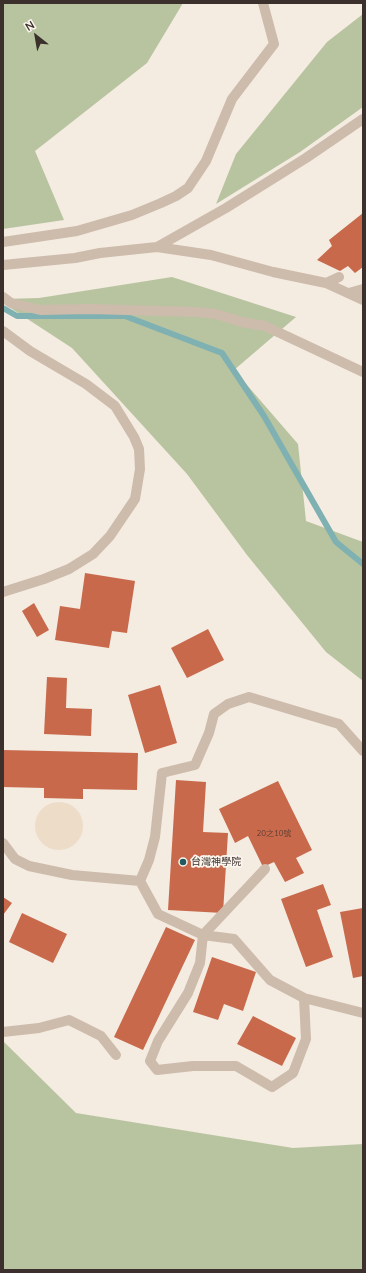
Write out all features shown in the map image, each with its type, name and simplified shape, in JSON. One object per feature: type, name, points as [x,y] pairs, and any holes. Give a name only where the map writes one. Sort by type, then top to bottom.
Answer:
[{"type":"street","points":[[3,242],[77,231],[105,223],[132,215],[161,203],[188,188],[206,161],[232,99],[274,44],[263,3]]},
{"type":"street","points":[[158,247],[226,208],[306,158],[363,119]]},
{"type":"street","points":[[3,266],[158,247],[211,255],[273,272],[326,283],[363,300]]},
{"type":"street","points":[[326,283],[339,277]]},
{"type":"street","points":[[349,293],[363,289]]},
{"type":"street","points":[[3,297],[11,303],[40,310],[90,309],[197,312],[216,314],[242,322],[265,326],[363,372]]},
{"type":"street","points":[[3,331],[30,351],[86,384],[115,406],[134,437],[139,449],[140,469],[135,499],[110,536],[93,554],[69,568],[44,579],[3,592]]},
{"type":"street","points":[[140,881],[149,860],[155,837],[162,773],[195,765],[209,733],[214,714],[228,704],[249,697],[339,724],[363,751]]},
{"type":"street","points":[[3,843],[15,859],[28,866],[72,875],[140,881]]},
{"type":"street","points":[[265,869],[204,935],[200,963],[188,993],[158,1041],[150,1061],[157,1070],[193,1066],[236,1066],[272,1087],[293,1072],[306,1039],[304,998]]},
{"type":"street","points":[[140,881],[158,914],[204,935],[234,939],[270,980],[304,998],[363,1013]]},
{"type":"street","points":[[3,1032],[39,1028],[68,1020],[101,1036],[116,1056]]},
{"type":"green space","points":[[3,3],[183,3],[147,63],[35,151],[64,220],[3,229]]},
{"type":"green space","points":[[363,14],[363,107],[300,152],[216,204],[236,154],[327,42]]},
{"type":"green space","points":[[172,277],[296,317],[234,370],[298,444],[306,521],[363,542],[363,681],[326,652],[247,555],[187,474],[72,348],[3,303],[3,299],[39,298]]},
{"type":"green space","points":[[3,1041],[76,1113],[293,1148],[363,1144],[363,1270],[3,1270]]},
{"type":"shaded area","points":[[54,802],[64,802],[73,806],[79,812],[82,817],[82,835],[73,846],[64,850],[54,850],[45,846],[39,840],[35,831],[35,821],[39,812],[45,806]]},
{"type":"building","points":[[363,213],[363,267],[355,273],[348,266],[340,271],[317,260],[332,246],[329,240]]},
{"type":"building","points":[[85,573],[135,581],[127,633],[112,631],[109,648],[55,640],[60,606],[80,609]]},
{"type":"building","points":[[34,603],[49,630],[37,637],[22,611]]},
{"type":"building","points":[[208,629],[224,660],[187,678],[171,648]]},
{"type":"building","points":[[47,677],[67,678],[66,708],[92,709],[91,736],[44,734]]},
{"type":"building","points":[[160,685],[177,743],[145,753],[128,695]]},
{"type":"building","points":[[3,750],[138,753],[137,790],[83,789],[83,799],[44,798],[44,788],[3,787]]},
{"type":"building","points":[[176,780],[206,782],[203,832],[228,833],[223,913],[168,910]]},
{"type":"building","points":[[278,781],[312,850],[296,858],[304,873],[285,882],[274,862],[263,867],[248,836],[235,843],[219,809]]},
{"type":"building","points":[[323,884],[331,905],[317,910],[333,957],[306,967],[281,899]]},
{"type":"building","points":[[3,897],[12,903],[3,915]]},
{"type":"building","points":[[363,908],[363,976],[353,978],[340,912]]},
{"type":"building","points":[[22,913],[67,934],[53,963],[9,942]]},
{"type":"building","points":[[166,927],[195,940],[143,1050],[114,1037]]},
{"type":"building","points":[[212,957],[256,972],[243,1011],[224,1004],[218,1020],[193,1012]]},
{"type":"building","points":[[253,1016],[296,1038],[282,1066],[237,1044]]},
{"type":"waterway","points":[[3,308],[17,316],[125,316],[222,353],[264,416],[336,542],[363,564]]},
{"type":"place","name":"台灣神學院","points":[[183,862]]}]
